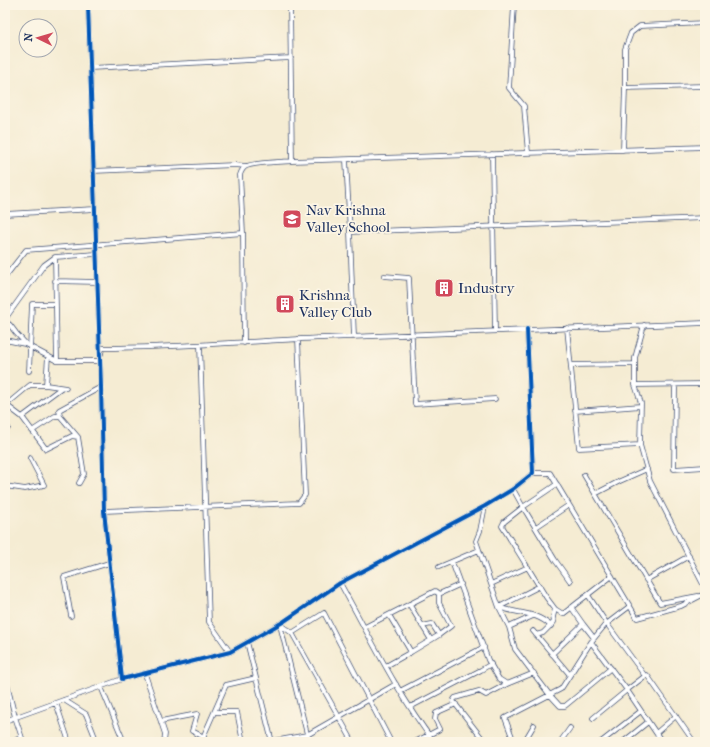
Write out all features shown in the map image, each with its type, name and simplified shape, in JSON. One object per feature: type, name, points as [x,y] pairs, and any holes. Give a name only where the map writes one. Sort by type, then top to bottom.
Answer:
[{"type":"street","points":[[88,5],[102,387],[104,511],[122,679]]},
{"type":"street","points":[[290,5],[292,161]]},
{"type":"street","points":[[514,5],[509,88],[524,106],[528,153]]},
{"type":"street","points":[[623,150],[625,50],[631,33],[640,26],[705,23]]},
{"type":"street","points":[[90,68],[291,58]]},
{"type":"street","points":[[625,88],[705,86]]},
{"type":"street","points":[[93,171],[235,165],[246,166],[261,163],[292,161],[705,146]]},
{"type":"street","points":[[492,154],[495,330]]},
{"type":"street","points":[[346,160],[354,336]]},
{"type":"street","points":[[244,343],[243,233],[240,175],[241,171],[246,166]]},
{"type":"street","points":[[5,214],[95,209]]},
{"type":"street","points":[[350,232],[705,218]]},
{"type":"street","points":[[5,277],[26,250],[96,243],[243,233]]},
{"type":"street","points":[[29,346],[5,320],[44,265],[55,257],[96,254]]},
{"type":"street","points":[[55,257],[57,361]]},
{"type":"street","points":[[384,276],[409,278],[415,404],[495,399]]},
{"type":"street","points":[[55,281],[97,282]]},
{"type":"street","points":[[29,371],[32,304],[55,304]]},
{"type":"street","points":[[100,362],[102,348],[149,348],[354,336],[705,323]]},
{"type":"street","points":[[644,325],[635,358],[635,386],[641,406],[640,445],[650,480],[705,588]]},
{"type":"street","points":[[567,328],[579,448],[640,445]]},
{"type":"street","points":[[526,329],[533,473]]},
{"type":"street","points":[[104,511],[299,503],[305,495],[298,339]]},
{"type":"street","points":[[5,340],[29,346],[57,361],[100,362]]},
{"type":"street","points":[[200,345],[209,622],[230,652]]},
{"type":"street","points":[[46,385],[48,356]]},
{"type":"street","points":[[571,366],[635,364]]},
{"type":"street","points":[[635,386],[705,384]]},
{"type":"street","points":[[22,417],[63,388],[46,385],[30,385],[5,404],[22,417],[46,449],[72,436],[78,437]]},
{"type":"street","points":[[79,483],[84,474],[78,437],[60,416],[59,410],[102,387]]},
{"type":"street","points":[[675,388],[674,469],[705,467]]},
{"type":"street","points":[[575,411],[641,406]]},
{"type":"street","points":[[32,430],[54,416],[60,416]]},
{"type":"street","points":[[5,486],[25,489],[44,485],[30,458]]},
{"type":"street","points":[[595,494],[620,480],[647,469]]},
{"type":"street","points":[[5,721],[122,679],[230,652],[279,624],[340,583],[513,489],[533,473],[550,473],[637,618],[681,606],[704,595]]},
{"type":"street","points":[[584,475],[660,603],[704,595]]},
{"type":"street","points":[[557,484],[523,507],[504,522],[502,526],[555,609],[563,614],[612,576]]},
{"type":"street","points":[[513,489],[555,560],[570,581]]},
{"type":"street","points":[[536,527],[569,505]]},
{"type":"street","points":[[484,506],[480,530],[476,541],[479,550],[499,607],[509,626],[515,649],[549,694],[560,706],[565,706],[611,668]]},
{"type":"street","points":[[439,567],[479,550]]},
{"type":"street","points":[[646,580],[688,556]]},
{"type":"street","points":[[452,562],[491,664],[499,679],[507,684]]},
{"type":"street","points":[[71,616],[64,577],[110,563]]},
{"type":"street","points":[[491,584],[528,567]]},
{"type":"street","points":[[340,583],[400,691],[422,727],[434,742]]},
{"type":"street","points":[[365,627],[435,592],[439,594],[460,584]]},
{"type":"street","points":[[499,607],[540,586]]},
{"type":"street","points":[[386,666],[431,640],[451,626],[439,603],[439,594]]},
{"type":"street","points":[[588,595],[607,624],[645,676],[647,675],[694,742]]},
{"type":"street","points":[[409,604],[431,640]]},
{"type":"street","points":[[514,742],[505,718],[561,689],[594,638],[607,624],[630,606]]},
{"type":"street","points":[[499,607],[506,610],[527,613],[543,618],[551,626]]},
{"type":"street","points":[[571,608],[594,638]]},
{"type":"street","points":[[536,635],[543,633],[554,622],[553,617],[555,609]]},
{"type":"street","points":[[292,633],[324,613],[391,742]]},
{"type":"street","points":[[389,615],[410,652]]},
{"type":"street","points":[[509,626],[533,616]]},
{"type":"street","points":[[279,624],[292,633],[353,742]]},
{"type":"street","points":[[279,624],[310,742]]},
{"type":"street","points":[[422,626],[432,624],[439,635]]},
{"type":"street","points":[[552,654],[582,624]]},
{"type":"street","points":[[533,631],[570,675]]},
{"type":"street","points":[[247,642],[271,742],[307,735],[396,684]]},
{"type":"street","points":[[591,642],[627,690],[662,742]]},
{"type":"street","points":[[400,691],[484,647]]},
{"type":"street","points":[[410,707],[491,664]]},
{"type":"street","points":[[145,674],[165,734],[164,742]]},
{"type":"street","points":[[485,742],[453,701],[455,698],[479,691],[486,695],[507,684],[534,674]]},
{"type":"street","points":[[5,676],[22,738],[9,742]]},
{"type":"street","points":[[593,718],[645,676]]},
{"type":"street","points":[[201,742],[226,685],[256,678]]},
{"type":"street","points":[[101,687],[124,742]]},
{"type":"street","points":[[64,700],[86,714],[98,742]]},
{"type":"street","points":[[56,703],[69,742]]},
{"type":"street","points":[[415,742],[440,729],[435,719],[436,713],[456,704]]},
{"type":"street","points":[[215,712],[237,712],[243,742],[239,742]]},
{"type":"street","points":[[602,742],[641,712]]},
{"type":"street","points":[[160,721],[197,714],[192,731],[204,737]]},
{"type":"street","points":[[656,733],[676,716]]},
{"type":"street","points":[[623,742],[648,722]]},
{"type":"street","points":[[524,742],[534,725]]},
{"type":"street","points":[[560,742],[570,728]]},
{"type":"cycle path","points":[[88,5],[104,511],[122,679],[230,652],[283,622],[340,583],[485,506],[513,489],[533,473],[527,329]]},
{"type":"place","name":"Nav Krishna Valley School","points":[[292,219]]},
{"type":"place","name":"Industry","points":[[444,288]]},
{"type":"place","name":"Krishna Valley Club","points":[[285,304]]}]
